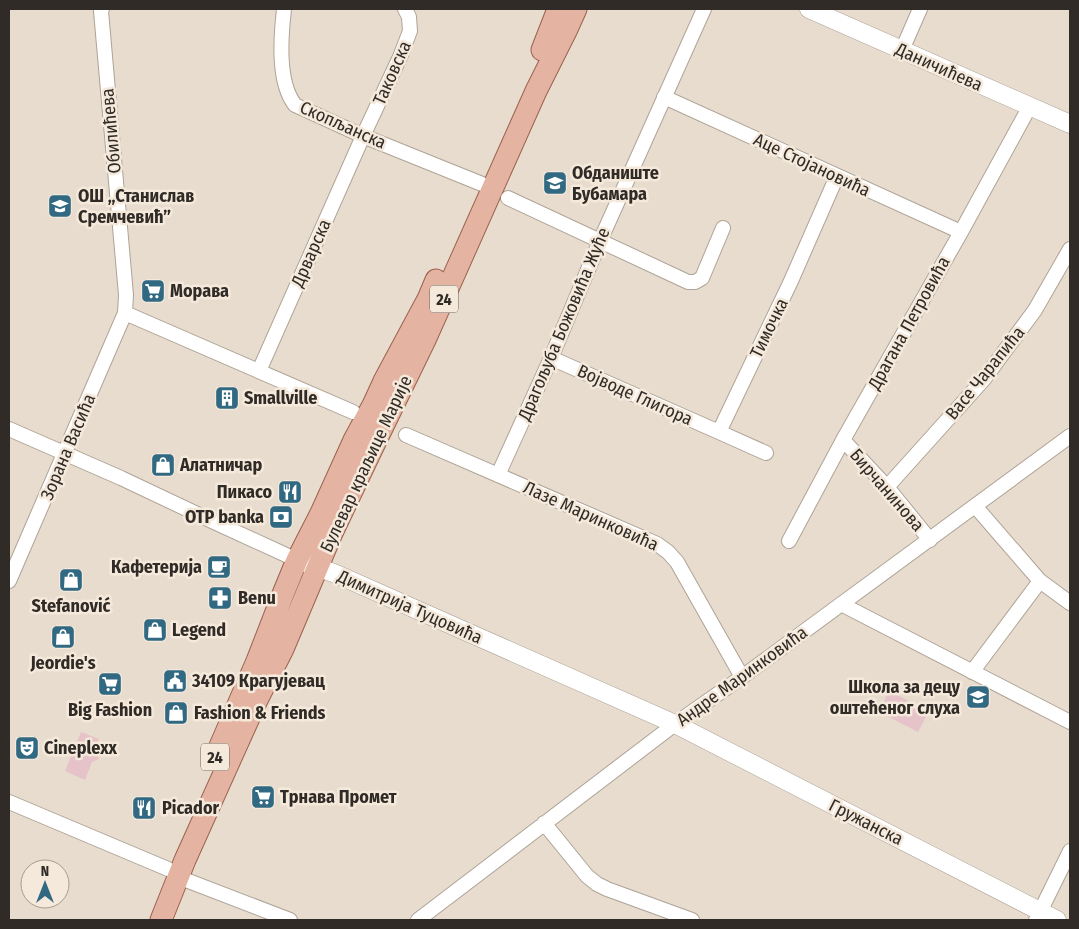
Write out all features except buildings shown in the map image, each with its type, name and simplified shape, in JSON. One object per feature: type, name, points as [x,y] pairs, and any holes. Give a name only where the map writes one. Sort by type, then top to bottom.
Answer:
[{"type":"main road","name":"Булевар краљице Марије","points":[[161,920],[173,873],[297,560],[321,513],[354,440],[428,299],[550,33],[558,9]]},
{"type":"main road","name":"Булевар краљице Марије","points":[[146,920],[173,873],[283,649],[347,499],[425,340],[536,91],[576,9]]},
{"type":"street","name":"Скопљанска","points":[[284,9],[281,57],[288,94],[290,100],[295,105],[363,136],[482,184]]},
{"type":"street","name":"Таковска","points":[[363,136],[410,31],[409,17],[405,9]]},
{"type":"street","name":"Драгољуба Божовића Жуће","points":[[498,475],[704,9]]},
{"type":"street","name":"Даничићева","points":[[809,9],[1070,124]]},
{"type":"street","points":[[902,50],[920,9]]},
{"type":"street","name":"Обилићева","points":[[100,10],[126,295],[125,313]]},
{"type":"street","name":"Аце Стојановића","points":[[664,97],[961,232]]},
{"type":"street","name":"Драгана Петровића","points":[[789,541],[843,440],[1030,106]]},
{"type":"street","name":"Дрварска","points":[[259,371],[363,136]]},
{"type":"street","name":"Тимочка","points":[[719,432],[792,281],[837,176]]},
{"type":"street","points":[[508,198],[688,282],[695,282],[702,278],[724,228]]},
{"type":"street","name":"Васе Чарапића","points":[[887,487],[996,364],[1035,310],[1070,249]]},
{"type":"street","points":[[125,313],[353,412]]},
{"type":"street","name":"Зорана Васића","points":[[9,581],[125,313]]},
{"type":"street","name":"Војводе Глигора","points":[[551,358],[719,432]]},
{"type":"street","name":"Димитрија Туцовића","points":[[9,429],[121,478],[297,560],[318,567],[675,724]]},
{"type":"street","points":[[719,432],[766,454]]},
{"type":"street","name":"Лазе Маринковића","points":[[406,434],[657,544],[677,562],[742,677]]},
{"type":"street","name":"Андре Маринковића","points":[[418,920],[675,724],[930,540],[1070,436]]},
{"type":"street","name":"Бирчанинова","points":[[843,440],[887,487],[930,540]]},
{"type":"street","points":[[975,506],[1040,581],[1070,603]]},
{"type":"street","points":[[972,672],[1040,581]]},
{"type":"street","points":[[841,604],[1070,722]]},
{"type":"street","name":"Гружанска","points":[[675,724],[1038,916],[1056,920]]},
{"type":"street","points":[[9,802],[173,873],[290,920]]},
{"type":"street","points":[[544,823],[587,876],[597,884],[692,920]]},
{"type":"street","points":[[1038,916],[1070,851]]},
{"type":"shaded area","points":[[889,691],[929,711],[918,732],[879,712]]},
{"type":"shaded area","points":[[81,732],[99,739],[95,749],[99,759],[92,762],[85,780],[65,771]]},
{"type":"place","name":"Обданиште Бубамара","points":[[555,183]]},
{"type":"place","name":"ОШ „Станислав Сремчевић”","points":[[60,206]]},
{"type":"place","name":"Морава","points":[[153,291]]},
{"type":"place","name":"Smallville","points":[[227,398]]},
{"type":"place","name":"Алатничар","points":[[163,465]]},
{"type":"place","name":"Пикасо","points":[[290,492]]},
{"type":"place","name":"OTP banka","points":[[281,517]]},
{"type":"place","name":"Кафетерија","points":[[219,567]]},
{"type":"place","name":"Stefanović","points":[[71,580]]},
{"type":"place","name":"Benu","points":[[220,598]]},
{"type":"place","name":"Legend","points":[[155,630]]},
{"type":"place","name":"Jeordie's","points":[[63,637]]},
{"type":"place","name":"34109 Крагујевац","points":[[175,681]]},
{"type":"place","name":"Big Fashion","points":[[110,684]]},
{"type":"place","name":"Школа за децу оштећеног слуха","points":[[978,697]]},
{"type":"place","name":"Fashion & Friends","points":[[176,713]]},
{"type":"place","name":"Cineplexx","points":[[27,748]]},
{"type":"place","name":"Трнава Промет","points":[[263,797]]},
{"type":"place","name":"Picador","points":[[144,808]]}]
